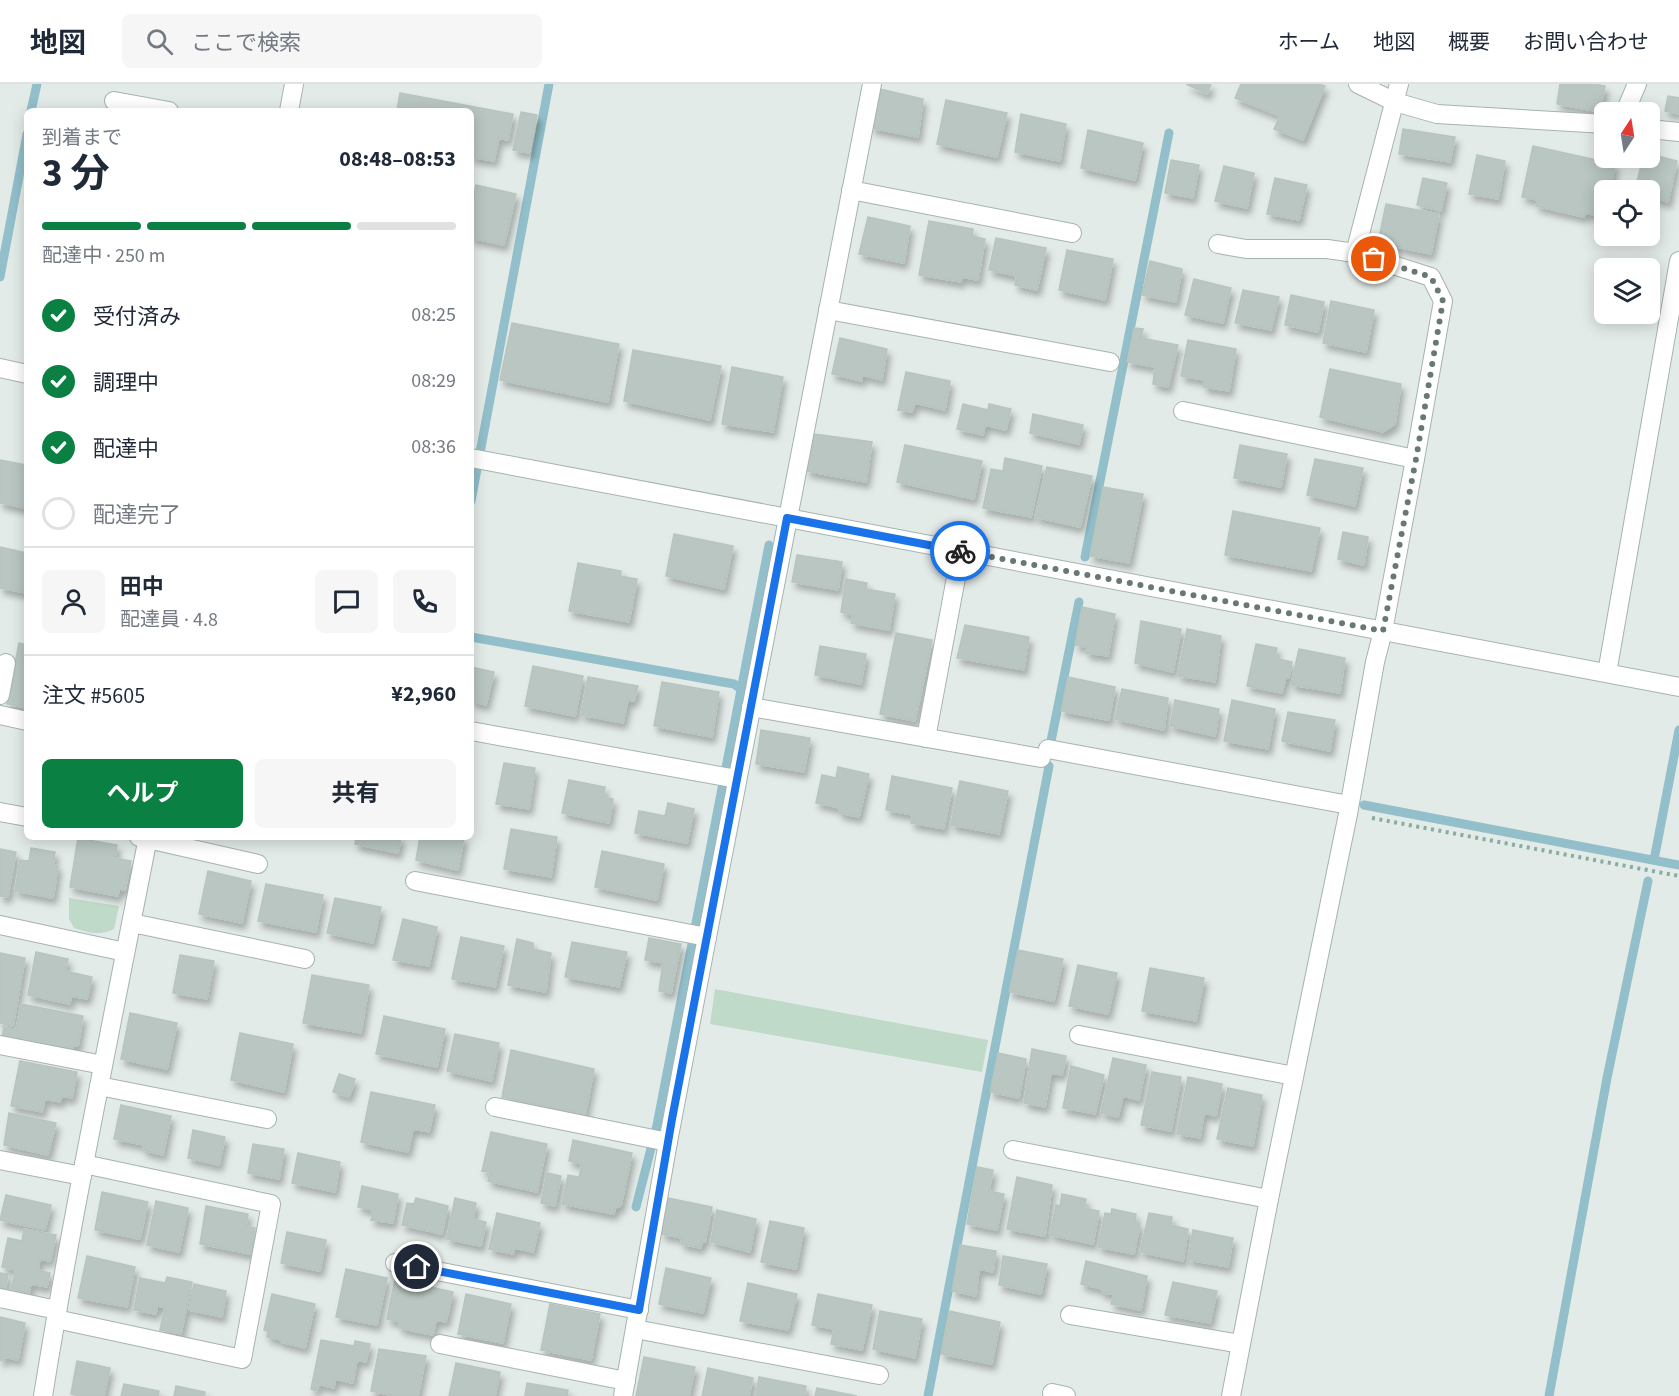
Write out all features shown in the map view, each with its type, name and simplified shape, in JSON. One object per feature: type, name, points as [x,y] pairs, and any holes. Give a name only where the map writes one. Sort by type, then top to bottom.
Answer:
[{"type":"street","points":[[290,108],[294,84]]},
{"type":"street","points":[[440,1344],[625,1388],[668,1142],[851,190],[859,102],[872,84]]},
{"type":"street","points":[[1358,84],[1395,102],[1437,114],[1594,123]]},
{"type":"street","points":[[1355,254],[1399,84]]},
{"type":"street","points":[[1629,102],[1637,84]]},
{"type":"street","points":[[114,101],[152,108]]},
{"type":"street","points":[[1660,130],[1679,132]]},
{"type":"street","points":[[851,190],[1072,233]]},
{"type":"street","points":[[1218,244],[1246,249],[1327,249],[1355,254],[1431,277],[1443,301],[1416,459],[1375,662],[1349,809],[1231,1396]]},
{"type":"street","points":[[1607,673],[1679,261]]},
{"type":"street","points":[[828,310],[1110,362]]},
{"type":"street","points":[[0,368],[24,373]]},
{"type":"street","points":[[1183,411],[1416,459]]},
{"type":"street","points":[[474,459],[1679,687]]},
{"type":"street","points":[[926,738],[958,567]]},
{"type":"street","points":[[0,695],[6,663]]},
{"type":"street","points":[[751,707],[926,738],[1044,753],[1349,809]]},
{"type":"street","points":[[0,716],[24,720]]},
{"type":"street","points":[[474,732],[737,779]]},
{"type":"street","points":[[0,812],[24,816]]},
{"type":"street","points":[[43,1396],[83,1170],[132,923],[144,840]]},
{"type":"street","points":[[153,840],[258,864]]},
{"type":"street","points":[[415,881],[707,937]]},
{"type":"street","points":[[132,923],[305,959]]},
{"type":"street","points":[[0,925],[125,952]]},
{"type":"street","points":[[1079,1035],[1294,1076]]},
{"type":"street","points":[[0,1045],[103,1065]]},
{"type":"street","points":[[99,1086],[267,1119]]},
{"type":"street","points":[[495,1107],[668,1142]]},
{"type":"street","points":[[1013,1149],[1269,1199]]},
{"type":"street","points":[[0,1160],[83,1170],[271,1204],[242,1359],[56,1315],[0,1298]]},
{"type":"street","points":[[395,1263],[639,1310]]},
{"type":"street","points":[[1070,1315],[1241,1344]]},
{"type":"street","points":[[635,1329],[879,1375]]},
{"type":"path","points":[[1349,809],[1679,876]]},
{"type":"green space","points":[[69,898],[119,906],[114,929],[94,933],[74,928],[69,919]]},
{"type":"green space","points":[[715,989],[988,1040],[982,1072],[710,1024]]},
{"type":"building","points":[[1186,84],[1211,84],[1207,94]]},
{"type":"building","points":[[1241,84],[1319,84],[1325,86],[1303,140],[1274,129],[1280,116],[1235,98]]},
{"type":"building","points":[[1560,84],[1605,86],[1602,102],[1594,102],[1594,111],[1557,104]]},
{"type":"building","points":[[880,89],[923,99],[918,137],[871,128]]},
{"type":"building","points":[[400,93],[513,114],[508,140],[499,138],[494,161],[474,158],[474,108],[398,108]]},
{"type":"building","points":[[1668,96],[1679,98],[1679,114],[1665,111]]},
{"type":"building","points":[[946,100],[1007,113],[997,157],[937,144]]},
{"type":"building","points":[[521,112],[537,115],[529,153],[513,150]]},
{"type":"building","points":[[1021,114],[1066,124],[1060,161],[1015,152]]},
{"type":"building","points":[[1403,129],[1455,137],[1450,162],[1399,154]]},
{"type":"building","points":[[1088,130],[1143,143],[1135,180],[1081,168]]},
{"type":"building","points":[[1533,146],[1594,159],[1594,168],[1614,168],[1612,180],[1594,180],[1594,215],[1585,213],[1584,217],[1536,206],[1538,200],[1522,197]]},
{"type":"building","points":[[1477,155],[1505,161],[1498,199],[1469,194]]},
{"type":"building","points":[[1660,157],[1677,161],[1668,202],[1660,200],[1660,180],[1638,180],[1640,168],[1660,168]]},
{"type":"building","points":[[1171,160],[1199,165],[1193,198],[1165,193]]},
{"type":"building","points":[[1224,166],[1254,173],[1247,208],[1215,201]]},
{"type":"building","points":[[1275,178],[1307,185],[1299,220],[1267,214]]},
{"type":"building","points":[[1423,178],[1447,183],[1441,211],[1417,205]]},
{"type":"building","points":[[476,185],[516,194],[504,245],[474,239]]},
{"type":"building","points":[[1386,204],[1439,214],[1431,254],[1378,243]]},
{"type":"building","points":[[868,217],[910,226],[904,263],[859,254]]},
{"type":"building","points":[[929,221],[973,229],[972,236],[985,239],[978,280],[962,277],[961,282],[919,275]]},
{"type":"building","points":[[996,238],[1046,248],[1037,290],[1015,285],[1017,276],[989,270]]},
{"type":"building","points":[[1067,250],[1113,259],[1105,300],[1059,290]]},
{"type":"building","points":[[1150,261],[1182,269],[1176,302],[1142,295]]},
{"type":"building","points":[[1194,279],[1231,288],[1223,323],[1185,315]]},
{"type":"building","points":[[1243,290],[1279,297],[1271,330],[1235,323]]},
{"type":"building","points":[[1291,295],[1324,302],[1318,332],[1285,325]]},
{"type":"building","points":[[1331,301],[1374,310],[1366,352],[1323,343]]},
{"type":"building","points":[[512,323],[619,344],[608,402],[500,380]]},
{"type":"building","points":[[1134,328],[1143,329],[1141,338],[1178,345],[1168,387],[1153,384],[1155,367],[1127,362]]},
{"type":"building","points":[[840,338],[887,349],[882,380],[862,375],[862,381],[832,374]]},
{"type":"building","points":[[1188,340],[1236,349],[1229,391],[1204,387],[1204,380],[1181,376]]},
{"type":"building","points":[[633,350],[721,366],[710,420],[624,401]]},
{"type":"building","points":[[732,367],[783,377],[773,432],[722,424]]},
{"type":"building","points":[[1330,369],[1401,384],[1395,424],[1383,432],[1320,417]]},
{"type":"building","points":[[906,372],[950,381],[945,410],[915,403],[912,412],[898,410]]},
{"type":"building","points":[[963,404],[988,410],[989,404],[1011,409],[1006,430],[985,425],[983,435],[957,429]]},
{"type":"building","points":[[1033,414],[1083,425],[1079,444],[1030,433]]},
{"type":"building","points":[[814,434],[872,442],[866,482],[806,471]]},
{"type":"building","points":[[905,445],[982,461],[974,499],[897,482]]},
{"type":"building","points":[[1240,445],[1287,454],[1281,487],[1234,478]]},
{"type":"building","points":[[1005,458],[1042,466],[1031,517],[983,508],[991,469],[1003,471]]},
{"type":"building","points":[[1315,459],[1363,468],[1355,506],[1307,495]]},
{"type":"building","points":[[0,460],[24,464],[24,508],[0,503]]},
{"type":"building","points":[[1047,467],[1092,476],[1080,527],[1035,517]]},
{"type":"building","points":[[1103,487],[1143,494],[1129,563],[1090,556]]},
{"type":"building","points":[[1233,511],[1320,528],[1311,571],[1225,555]]},
{"type":"building","points":[[1343,532],[1368,537],[1364,565],[1338,559]]},
{"type":"building","points":[[674,534],[733,546],[724,589],[666,576]]},
{"type":"building","points":[[0,547],[24,552],[24,593],[0,588]]},
{"type":"building","points":[[797,555],[842,562],[838,590],[792,582]]},
{"type":"building","points":[[578,563],[621,571],[620,576],[637,579],[629,622],[569,611]]},
{"type":"building","points":[[846,579],[867,583],[866,589],[895,594],[889,630],[851,623],[853,615],[841,612]]},
{"type":"building","points":[[1082,607],[1115,614],[1108,656],[1086,653],[1087,647],[1075,645]]},
{"type":"building","points":[[1141,621],[1181,629],[1173,672],[1135,663]]},
{"type":"building","points":[[965,625],[1029,637],[1024,670],[957,658]]},
{"type":"building","points":[[1187,629],[1221,636],[1215,682],[1178,676]]},
{"type":"building","points":[[896,633],[932,640],[915,721],[880,714]]},
{"type":"building","points":[[19,643],[24,644],[24,707],[7,704]]},
{"type":"building","points":[[1256,644],[1277,648],[1275,658],[1292,662],[1289,678],[1286,677],[1282,693],[1247,686]]},
{"type":"building","points":[[820,646],[866,654],[861,684],[815,675]]},
{"type":"building","points":[[1299,649],[1345,658],[1340,693],[1291,685]]},
{"type":"building","points":[[533,666],[583,676],[575,716],[525,706]]},
{"type":"building","points":[[474,668],[494,672],[486,705],[474,702]]},
{"type":"building","points":[[588,677],[638,686],[634,701],[628,700],[623,723],[581,715]]},
{"type":"building","points":[[1068,677],[1115,687],[1109,720],[1061,711]]},
{"type":"building","points":[[662,682],[719,692],[712,737],[654,726]]},
{"type":"building","points":[[1122,689],[1168,698],[1164,730],[1115,719]]},
{"type":"building","points":[[1175,700],[1219,709],[1215,736],[1170,726]]},
{"type":"building","points":[[1232,700],[1275,709],[1268,749],[1224,741]]},
{"type":"building","points":[[1288,712],[1335,720],[1330,751],[1282,741]]},
{"type":"building","points":[[761,730],[810,738],[804,772],[756,764]]},
{"type":"building","points":[[504,763],[535,768],[529,809],[496,804]]},
{"type":"building","points":[[838,767],[869,774],[859,817],[839,813],[840,808],[816,803],[822,775],[836,778]]},
{"type":"building","points":[[892,776],[952,788],[944,829],[911,823],[913,815],[886,810]]},
{"type":"building","points":[[569,780],[605,787],[603,797],[613,799],[609,823],[562,813]]},
{"type":"building","points":[[960,781],[1008,791],[999,834],[951,825]]},
{"type":"building","points":[[668,803],[694,809],[687,843],[635,833],[639,811],[665,816]]},
{"type":"building","points":[[511,829],[557,837],[551,877],[504,869]]},
{"type":"building","points":[[78,840],[117,845],[115,858],[131,861],[125,890],[119,889],[118,896],[70,887]]},
{"type":"building","points":[[356,840],[400,840],[398,853],[355,844]]},
{"type":"building","points":[[419,840],[463,840],[458,870],[416,860]]},
{"type":"building","points":[[31,848],[55,852],[53,865],[58,866],[53,898],[15,891],[20,860],[29,861]]},
{"type":"building","points":[[0,849],[16,852],[8,897],[0,896]]},
{"type":"building","points":[[602,851],[664,864],[657,900],[595,887]]},
{"type":"building","points":[[208,871],[251,881],[242,923],[199,914]]},
{"type":"building","points":[[266,884],[323,895],[316,932],[258,921]]},
{"type":"building","points":[[335,898],[381,907],[373,943],[327,933]]},
{"type":"building","points":[[403,919],[437,927],[429,966],[393,960]]},
{"type":"building","points":[[461,937],[504,946],[495,987],[452,979]]},
{"type":"building","points":[[649,938],[681,944],[671,993],[659,991],[663,963],[645,960]]},
{"type":"building","points":[[517,939],[533,943],[533,949],[551,953],[546,992],[508,985]]},
{"type":"building","points":[[572,942],[627,952],[619,987],[565,977]]},
{"type":"building","points":[[1018,950],[1063,959],[1054,1001],[1009,992]]},
{"type":"building","points":[[36,952],[68,959],[65,971],[92,977],[87,999],[71,996],[70,1004],[28,995]]},
{"type":"building","points":[[0,953],[25,958],[13,1026],[0,1023]]},
{"type":"building","points":[[180,955],[214,961],[207,999],[173,993]]},
{"type":"building","points":[[1078,965],[1117,973],[1108,1014],[1069,1006]]},
{"type":"building","points":[[1150,968],[1204,978],[1196,1021],[1142,1011]]},
{"type":"building","points":[[312,975],[369,985],[361,1033],[303,1023]]},
{"type":"building","points":[[21,1004],[83,1016],[78,1046],[73,1045],[72,1051],[2,1038],[4,1027],[16,1030]]},
{"type":"building","points":[[130,1013],[177,1023],[167,1069],[121,1059]]},
{"type":"building","points":[[384,1016],[445,1029],[437,1067],[376,1054]]},
{"type":"building","points":[[240,1033],[293,1044],[284,1092],[231,1080]]},
{"type":"building","points":[[455,1034],[499,1043],[492,1081],[447,1071]]},
{"type":"building","points":[[1032,1049],[1066,1056],[1062,1075],[1051,1073],[1045,1107],[1024,1103]]},
{"type":"building","points":[[511,1050],[594,1069],[585,1115],[502,1097]]},
{"type":"building","points":[[998,1053],[1026,1059],[1019,1098],[990,1092]]},
{"type":"building","points":[[1113,1058],[1146,1065],[1139,1100],[1123,1096],[1118,1117],[1101,1113]]},
{"type":"building","points":[[20,1061],[77,1072],[72,1098],[62,1096],[60,1102],[45,1099],[42,1112],[11,1106]]},
{"type":"building","points":[[1071,1066],[1104,1075],[1095,1114],[1063,1108]]},
{"type":"building","points":[[1152,1072],[1181,1077],[1171,1131],[1141,1125]]},
{"type":"building","points":[[339,1074],[355,1079],[349,1097],[333,1092]]},
{"type":"building","points":[[1188,1077],[1222,1084],[1216,1116],[1204,1113],[1200,1138],[1177,1134]]},
{"type":"building","points":[[1228,1088],[1262,1095],[1253,1146],[1217,1139]]},
{"type":"building","points":[[371,1092],[435,1105],[429,1132],[413,1129],[408,1152],[361,1142]]},
{"type":"building","points":[[121,1105],[171,1116],[163,1155],[143,1150],[144,1145],[114,1139]]},
{"type":"building","points":[[9,1113],[56,1123],[48,1155],[4,1145]]},
{"type":"building","points":[[193,1130],[225,1137],[219,1165],[188,1158]]},
{"type":"building","points":[[491,1132],[547,1144],[537,1192],[488,1181],[490,1172],[482,1171]]},
{"type":"building","points":[[573,1140],[632,1153],[621,1206],[615,1208],[614,1214],[562,1204],[568,1175],[579,1177],[582,1164],[569,1161]]},
{"type":"building","points":[[253,1144],[284,1149],[279,1179],[248,1173]]},
{"type":"building","points":[[298,1153],[340,1162],[335,1192],[292,1183]]},
{"type":"building","points":[[977,1167],[993,1170],[989,1191],[1004,1194],[997,1230],[967,1224]]},
{"type":"building","points":[[547,1173],[561,1176],[555,1206],[541,1203]]},
{"type":"building","points":[[1017,1177],[1052,1185],[1045,1236],[1007,1229]]},
{"type":"building","points":[[362,1186],[398,1194],[393,1223],[371,1220],[373,1210],[358,1207]]},
{"type":"building","points":[[102,1192],[148,1202],[140,1239],[95,1230]]},
{"type":"building","points":[[1062,1194],[1086,1199],[1084,1208],[1099,1211],[1093,1244],[1050,1235],[1056,1205],[1060,1206]]},
{"type":"building","points":[[6,1195],[51,1205],[45,1230],[0,1220]]},
{"type":"building","points":[[416,1198],[448,1206],[442,1234],[402,1225],[407,1203],[414,1204]]},
{"type":"building","points":[[455,1198],[476,1203],[473,1219],[486,1222],[481,1246],[447,1239]]},
{"type":"building","points":[[668,1198],[712,1207],[705,1242],[702,1241],[701,1248],[681,1244],[682,1238],[661,1234]]},
{"type":"building","points":[[156,1201],[188,1208],[179,1252],[147,1245]]},
{"type":"building","points":[[206,1206],[248,1214],[246,1226],[255,1228],[251,1254],[200,1244]]},
{"type":"building","points":[[1112,1209],[1136,1214],[1135,1223],[1140,1224],[1134,1254],[1098,1247],[1105,1213],[1111,1214]]},
{"type":"building","points":[[717,1210],[756,1219],[750,1252],[711,1242]]},
{"type":"building","points":[[497,1213],[540,1223],[533,1252],[515,1248],[513,1254],[489,1249]]},
{"type":"building","points":[[1149,1213],[1172,1217],[1171,1225],[1188,1229],[1183,1261],[1140,1252]]},
{"type":"building","points":[[770,1221],[804,1228],[796,1269],[761,1262]]},
{"type":"building","points":[[24,1229],[56,1235],[50,1261],[40,1259],[38,1270],[50,1273],[47,1287],[31,1284],[29,1293],[11,1289],[16,1270],[2,1267],[8,1238],[22,1241]]},
{"type":"building","points":[[1193,1230],[1233,1238],[1228,1267],[1188,1260]]},
{"type":"building","points":[[287,1232],[326,1240],[320,1271],[281,1263]]},
{"type":"building","points":[[960,1245],[996,1251],[993,1272],[979,1269],[976,1296],[952,1291]]},
{"type":"building","points":[[87,1256],[135,1267],[127,1307],[78,1298]]},
{"type":"building","points":[[1003,1256],[1047,1264],[1041,1294],[999,1285]]},
{"type":"building","points":[[1086,1261],[1147,1276],[1141,1310],[1111,1304],[1114,1294],[1102,1293],[1102,1289],[1081,1284]]},
{"type":"building","points":[[666,1268],[711,1278],[703,1313],[659,1304]]},
{"type":"building","points":[[346,1269],[387,1278],[377,1325],[336,1317]]},
{"type":"building","points":[[0,1273],[8,1274],[5,1290],[0,1289]]},
{"type":"building","points":[[167,1277],[192,1282],[181,1334],[160,1330],[165,1307],[157,1306],[156,1314],[134,1310],[140,1278],[165,1283]]},
{"type":"building","points":[[395,1279],[453,1292],[446,1322],[436,1320],[433,1335],[399,1328],[400,1322],[387,1319]]},
{"type":"building","points":[[1173,1282],[1217,1291],[1210,1323],[1165,1315]]},
{"type":"building","points":[[748,1283],[797,1294],[788,1330],[740,1321]]},
{"type":"building","points":[[194,1284],[226,1291],[222,1317],[189,1310]]},
{"type":"building","points":[[272,1294],[315,1304],[305,1348],[267,1337],[268,1331],[264,1330]]},
{"type":"building","points":[[466,1294],[511,1304],[503,1343],[458,1334]]},
{"type":"building","points":[[818,1294],[872,1305],[862,1350],[831,1344],[834,1329],[812,1325]]},
{"type":"building","points":[[550,1304],[600,1314],[591,1360],[541,1350]]},
{"type":"building","points":[[880,1311],[922,1319],[915,1358],[873,1349]]},
{"type":"building","points":[[949,1311],[1000,1322],[992,1364],[941,1354]]},
{"type":"building","points":[[0,1317],[25,1323],[18,1360],[5,1357],[3,1361],[0,1360]]},
{"type":"building","points":[[321,1340],[354,1346],[355,1341],[370,1344],[366,1362],[357,1360],[353,1383],[335,1379],[334,1388],[318,1384],[317,1391],[311,1389]]},
{"type":"building","points":[[379,1349],[426,1356],[418,1396],[395,1396],[371,1391]]},
{"type":"building","points":[[644,1357],[695,1367],[689,1396],[636,1396]]},
{"type":"building","points":[[77,1361],[110,1368],[104,1396],[71,1394]]},
{"type":"building","points":[[456,1363],[500,1372],[495,1396],[449,1396]]},
{"type":"building","points":[[708,1368],[753,1378],[749,1396],[702,1396]]},
{"type":"building","points":[[759,1377],[806,1386],[804,1396],[756,1396]]},
{"type":"building","points":[[527,1383],[568,1390],[567,1396],[525,1396]]},
{"type":"building","points":[[124,1384],[159,1391],[158,1396],[121,1396]]},
{"type":"building","points":[[176,1386],[205,1392],[204,1396],[174,1396]]},
{"type":"building","points":[[817,1388],[857,1396],[815,1396]]},
{"type":"waterway","points":[[32,108],[37,84]]},
{"type":"waterway","points":[[474,485],[549,84]]},
{"type":"waterway","points":[[1085,557],[1169,133]]},
{"type":"waterway","points":[[0,277],[24,150]]},
{"type":"waterway","points":[[636,1207],[657,1125],[769,545]]},
{"type":"waterway","points":[[1050,746],[1079,602]]},
{"type":"waterway","points":[[474,638],[734,684],[741,689]]},
{"type":"waterway","points":[[1654,860],[1679,730]]},
{"type":"waterway","points":[[928,1396],[1049,766]]},
{"type":"waterway","points":[[1364,805],[1679,865]]},
{"type":"waterway","points":[[1549,1396],[1607,1078],[1648,881]]},
{"type":"way so far","points":[[960,551],[1383,631],[1443,301],[1431,277],[1374,259]]},
{"type":"route","points":[[417,1267],[639,1310],[672,1119],[787,518],[960,551]]}]
